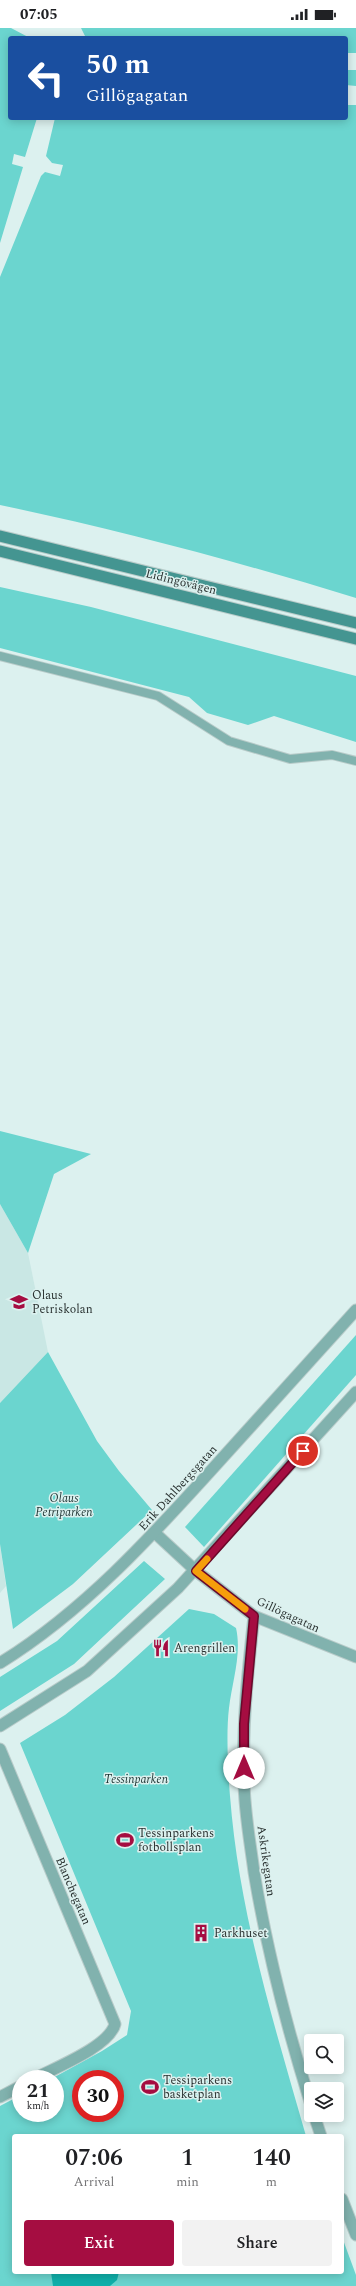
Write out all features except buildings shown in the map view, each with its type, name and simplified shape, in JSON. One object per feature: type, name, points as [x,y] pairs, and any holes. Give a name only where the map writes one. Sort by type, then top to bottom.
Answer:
[{"type":"main road","name":"Lidingövägen","points":[[0,536],[356,623]]},
{"type":"main road","name":"Lidingövägen","points":[[0,551],[356,639]]},
{"type":"street","name":"Erik Dahlbergsgatan","points":[[0,1664],[21,1650],[66,1615],[155,1533],[356,1310]]},
{"type":"street","points":[[0,1726],[87,1671],[196,1571],[356,1392]]},
{"type":"street","name":"Gillögagatan","points":[[155,1533],[196,1571],[254,1616],[356,1657]]},
{"type":"street","name":"Askrikegatan","points":[[254,1616],[244,1724],[244,1780],[249,1841],[262,1915],[280,1995],[305,2082]]},
{"type":"street","name":"Blanchegatan","points":[[0,1749],[113,2018],[114,2027],[103,2040],[94,2047],[51,2070]]},
{"type":"street","points":[[0,2097],[12,2091]]},
{"type":"street","points":[[316,2122],[320,2134]]},
{"type":"street","points":[[344,2204],[356,2235]]},
{"type":"lane","points":[[0,656],[158,696],[229,741],[290,759],[332,755],[356,761]]},
{"type":"shaded area","name":"Olaus Petriskolan","points":[[0,1204],[28,1253],[48,1352],[0,1403]]},
{"type":"shaded area","points":[[0,1544],[6,1586],[0,1593]]},
{"type":"shaded area","points":[[51,2274],[118,2274],[117,2280],[110,2286],[53,2286]]},
{"type":"green space","points":[[0,28],[11,28],[26,36],[8,36],[8,120],[36,120],[25,157],[14,154],[12,164],[23,167],[0,243]]},
{"type":"green space","points":[[81,28],[356,28],[356,53],[348,53],[348,36],[85,36]]},
{"type":"green space","points":[[348,70],[356,70],[356,86],[348,85]]},
{"type":"green space","points":[[348,105],[356,105],[356,598],[179,547],[0,505],[0,277],[41,176],[45,172],[60,176],[63,165],[52,163],[46,156],[55,120],[348,120]]},
{"type":"green space","points":[[0,587],[91,607],[356,676],[356,742],[274,716],[248,725],[207,713],[189,697],[0,648]]},
{"type":"green space","points":[[0,1131],[91,1154],[54,1174],[28,1253],[0,1204]]},
{"type":"green space","points":[[356,1335],[356,1375],[204,1547],[185,1527]]},
{"type":"green space","name":"Olaus Petriparken","points":[[48,1352],[97,1441],[119,1471],[152,1510],[73,1584],[13,1629],[0,1544],[0,1403]]},
{"type":"green space","points":[[144,1561],[165,1579],[74,1664],[0,1711],[0,1677],[57,1641]]},
{"type":"green space","name":"Tessinparken","points":[[189,1609],[214,1614],[236,1628],[238,1648],[229,1708],[227,1740],[229,1786],[235,1840],[241,1883],[259,1968],[305,2134],[12,2134],[12,2274],[344,2274],[344,2242],[356,2275],[356,2286],[0,2286],[0,2106],[12,2100],[12,2122],[64,2122],[64,2072],[127,2035],[131,2011],[20,1743],[65,1715],[114,1677]]},
{"type":"slow traffic","points":[[207,1559],[196,1571],[245,1609]]},
{"type":"place","name":"Olaus Petriskolan","points":[[19,1302]]},
{"type":"place","name":"Arengrillen","points":[[161,1648]]},
{"type":"place","name":"Tessinparkens fotbollsplan","points":[[125,1840]]},
{"type":"place","name":"Parkhuset","points":[[201,1933]]},
{"type":"place","name":"Tessiparkens basketplan","points":[[150,2087]]},
{"type":"route","points":[[244,1768],[244,1724],[247,1675],[254,1616],[196,1571],[303,1451]]}]
